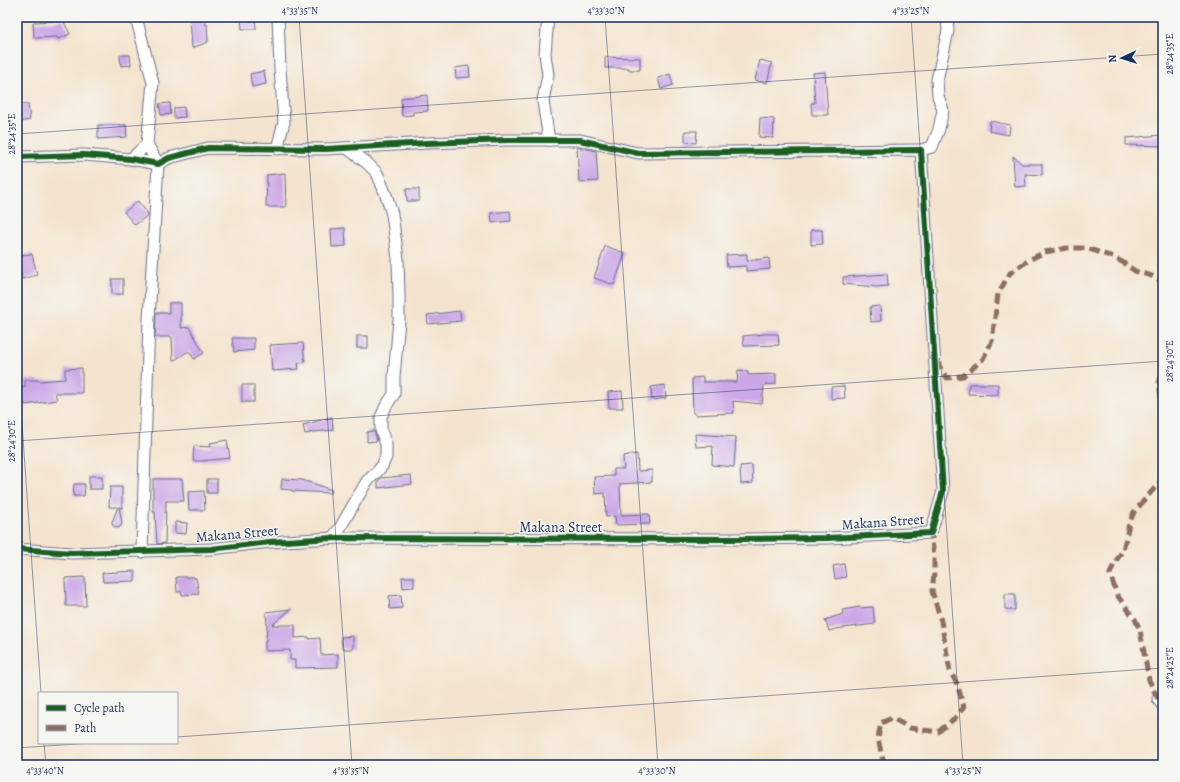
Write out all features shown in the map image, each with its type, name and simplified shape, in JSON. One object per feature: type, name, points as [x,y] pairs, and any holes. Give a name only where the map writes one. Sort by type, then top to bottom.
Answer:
[{"type":"street","points":[[136,17],[153,83],[147,144],[158,164],[149,319],[142,552]]},
{"type":"street","points":[[277,149],[284,122],[278,17]]},
{"type":"street","points":[[548,17],[545,54],[548,75],[543,101],[548,140]]},
{"type":"street","points":[[17,157],[84,155],[131,159],[158,164],[169,158],[208,148],[326,149],[507,140],[580,140],[638,153],[921,150],[932,147],[939,129],[943,110],[938,96],[937,80],[948,31],[947,17]]},
{"type":"street","points":[[131,159],[147,144]]},
{"type":"street","points":[[332,538],[340,528],[367,481],[382,466],[386,457],[386,445],[381,430],[381,417],[394,394],[399,294],[398,259],[392,214],[386,195],[377,173],[367,163],[347,148]]},
{"type":"street","name":"Makana Street","points":[[17,549],[72,553],[211,550],[270,542],[332,538],[737,539],[827,538],[931,533],[943,491],[921,150]]},
{"type":"building","points":[[190,17],[205,17],[205,24],[207,24],[208,42],[192,48]]},
{"type":"building","points":[[241,17],[255,17],[256,29],[242,29]]},
{"type":"building","points":[[62,18],[70,34],[58,39],[57,37],[34,38],[33,22],[57,21]]},
{"type":"building","points":[[120,55],[130,55],[131,65],[121,66]]},
{"type":"building","points":[[605,57],[640,58],[640,70],[629,70],[629,68],[605,68]]},
{"type":"building","points":[[760,60],[772,63],[767,83],[755,80]]},
{"type":"building","points":[[469,66],[470,77],[456,78],[455,68]]},
{"type":"building","points":[[264,71],[266,84],[252,87],[250,74]]},
{"type":"building","points":[[825,72],[828,115],[812,115],[811,103],[815,103],[813,73]]},
{"type":"building","points":[[670,74],[673,85],[661,89],[658,78]]},
{"type":"building","points":[[427,95],[428,111],[413,112],[413,115],[402,116],[401,98]]},
{"type":"building","points":[[170,103],[171,114],[161,115],[159,104]]},
{"type":"building","points":[[28,104],[30,120],[17,122],[17,105]]},
{"type":"building","points":[[184,107],[185,117],[174,118],[174,108]]},
{"type":"building","points":[[760,118],[774,119],[773,138],[759,137]]},
{"type":"building","points":[[990,121],[1010,125],[1009,135],[989,131]]},
{"type":"building","points":[[98,125],[126,125],[127,137],[98,139]]},
{"type":"building","points":[[685,131],[697,131],[696,143],[685,142]]},
{"type":"building","points":[[1163,135],[1163,146],[1126,145],[1126,138]]},
{"type":"building","points":[[577,147],[596,151],[598,181],[579,182]]},
{"type":"building","points":[[1013,156],[1022,164],[1042,164],[1042,175],[1025,174],[1026,186],[1015,187]]},
{"type":"building","points":[[285,173],[286,207],[266,207],[267,175]]},
{"type":"building","points":[[406,189],[419,189],[419,201],[407,201]]},
{"type":"building","points":[[138,201],[148,215],[135,225],[124,212]]},
{"type":"building","points":[[510,211],[511,221],[492,223],[491,213]]},
{"type":"building","points":[[345,228],[346,246],[332,247],[331,229]]},
{"type":"building","points":[[811,230],[822,230],[823,244],[811,245]]},
{"type":"building","points":[[605,246],[625,253],[614,285],[594,278]]},
{"type":"building","points":[[32,254],[37,275],[22,279],[18,263],[18,255]]},
{"type":"building","points":[[747,254],[747,261],[769,258],[770,269],[746,271],[746,266],[727,267],[726,255]]},
{"type":"building","points":[[887,274],[888,286],[876,287],[843,284],[843,277]]},
{"type":"building","points":[[112,279],[123,279],[123,294],[112,294]]},
{"type":"building","points":[[169,303],[181,303],[181,328],[189,327],[204,353],[194,359],[189,351],[173,361],[172,337],[155,337],[156,313],[169,313]]},
{"type":"building","points":[[880,306],[881,321],[871,322],[870,307]]},
{"type":"building","points":[[460,311],[461,321],[428,324],[427,315]]},
{"type":"building","points":[[778,334],[779,345],[744,346],[743,336]]},
{"type":"building","points":[[357,336],[368,336],[368,348],[357,348]]},
{"type":"building","points":[[232,338],[254,338],[254,350],[234,352]]},
{"type":"building","points":[[303,343],[305,362],[298,363],[299,369],[272,371],[270,345]]},
{"type":"building","points":[[82,368],[82,393],[55,393],[57,400],[25,405],[25,403],[17,403],[17,387],[25,387],[25,380],[39,381],[65,379],[65,369]]},
{"type":"building","points":[[738,370],[748,371],[748,375],[776,374],[776,384],[764,385],[762,404],[733,401],[734,413],[695,415],[695,413],[693,413],[692,378],[703,377],[703,382],[737,382]]},
{"type":"building","points":[[969,384],[998,384],[998,395],[968,394]]},
{"type":"building","points":[[242,385],[254,385],[254,402],[242,402]]},
{"type":"building","points":[[665,385],[666,398],[652,400],[651,387]]},
{"type":"building","points":[[844,386],[845,398],[831,399],[831,387]]},
{"type":"building","points":[[622,391],[623,408],[609,408],[608,392]]},
{"type":"building","points":[[332,417],[333,430],[305,434],[303,425]]},
{"type":"building","points":[[374,431],[377,441],[367,442],[367,432]]},
{"type":"building","points":[[695,434],[736,437],[734,467],[712,465],[713,446],[696,447]]},
{"type":"building","points":[[227,440],[230,458],[193,461],[194,446],[211,447],[210,443]]},
{"type":"building","points":[[637,454],[638,471],[652,470],[652,482],[620,484],[621,515],[649,514],[650,524],[616,525],[615,516],[606,517],[605,493],[595,494],[594,477],[614,476],[614,469],[624,469],[623,456]]},
{"type":"building","points":[[752,465],[753,483],[741,484],[740,466]]},
{"type":"building","points":[[411,475],[412,484],[378,488],[378,481],[381,478]]},
{"type":"building","points":[[89,476],[102,476],[102,489],[89,489]]},
{"type":"building","points":[[153,479],[182,479],[184,501],[166,501],[165,543],[157,544],[155,512],[153,512]]},
{"type":"building","points":[[207,479],[217,479],[217,493],[207,493]]},
{"type":"building","points":[[282,479],[302,480],[332,490],[331,493],[281,489]]},
{"type":"building","points":[[74,484],[85,484],[84,496],[73,496]]},
{"type":"building","points":[[110,487],[122,487],[122,508],[119,507],[122,523],[118,528],[112,525],[118,507],[109,507]]},
{"type":"building","points":[[204,491],[205,510],[189,510],[188,492]]},
{"type":"building","points":[[175,522],[187,523],[186,534],[175,533]]},
{"type":"building","points":[[844,564],[846,577],[835,579],[833,566]]},
{"type":"building","points":[[135,571],[135,581],[103,582],[102,573]]},
{"type":"building","points":[[85,577],[86,606],[66,606],[65,578]]},
{"type":"building","points":[[176,577],[196,578],[199,594],[182,595],[182,592],[177,592]]},
{"type":"building","points":[[402,577],[414,577],[414,587],[403,588]]},
{"type":"building","points":[[1005,594],[1015,594],[1015,610],[1005,609]]},
{"type":"building","points":[[401,595],[402,608],[390,609],[389,596]]},
{"type":"building","points":[[860,607],[873,607],[875,624],[829,631],[825,620],[843,614],[842,610]]},
{"type":"building","points":[[291,609],[272,625],[295,625],[295,638],[320,638],[321,655],[338,654],[338,667],[295,668],[295,660],[290,660],[290,650],[265,651],[267,625],[266,612]]},
{"type":"building","points":[[353,636],[353,649],[342,649],[341,637]]},
{"type":"marked path","points":[[936,361],[947,378],[963,376],[983,359],[992,341],[998,294],[1010,273],[1029,260],[1045,252],[1067,248],[1086,248],[1113,257],[1135,271],[1152,276],[1163,282]]},
{"type":"marked path","points":[[1163,374],[1159,381],[1163,415]]},
{"type":"marked path","points":[[1158,699],[1149,680],[1140,630],[1135,619],[1117,595],[1110,574],[1114,564],[1123,550],[1129,524],[1134,512],[1160,482],[1163,476]]},
{"type":"marked path","points":[[887,765],[882,757],[878,738],[881,723],[892,718],[910,728],[938,732],[955,718],[964,707],[957,684],[950,671],[941,621],[932,591],[934,556],[931,533]]},
{"type":"cycle path","points":[[17,157],[84,155],[131,159],[158,164],[169,158],[208,148],[326,149],[507,140],[580,140],[638,153],[921,150],[943,491],[931,533],[827,538],[737,539],[332,538],[270,542],[211,549],[72,553],[17,549]]}]
